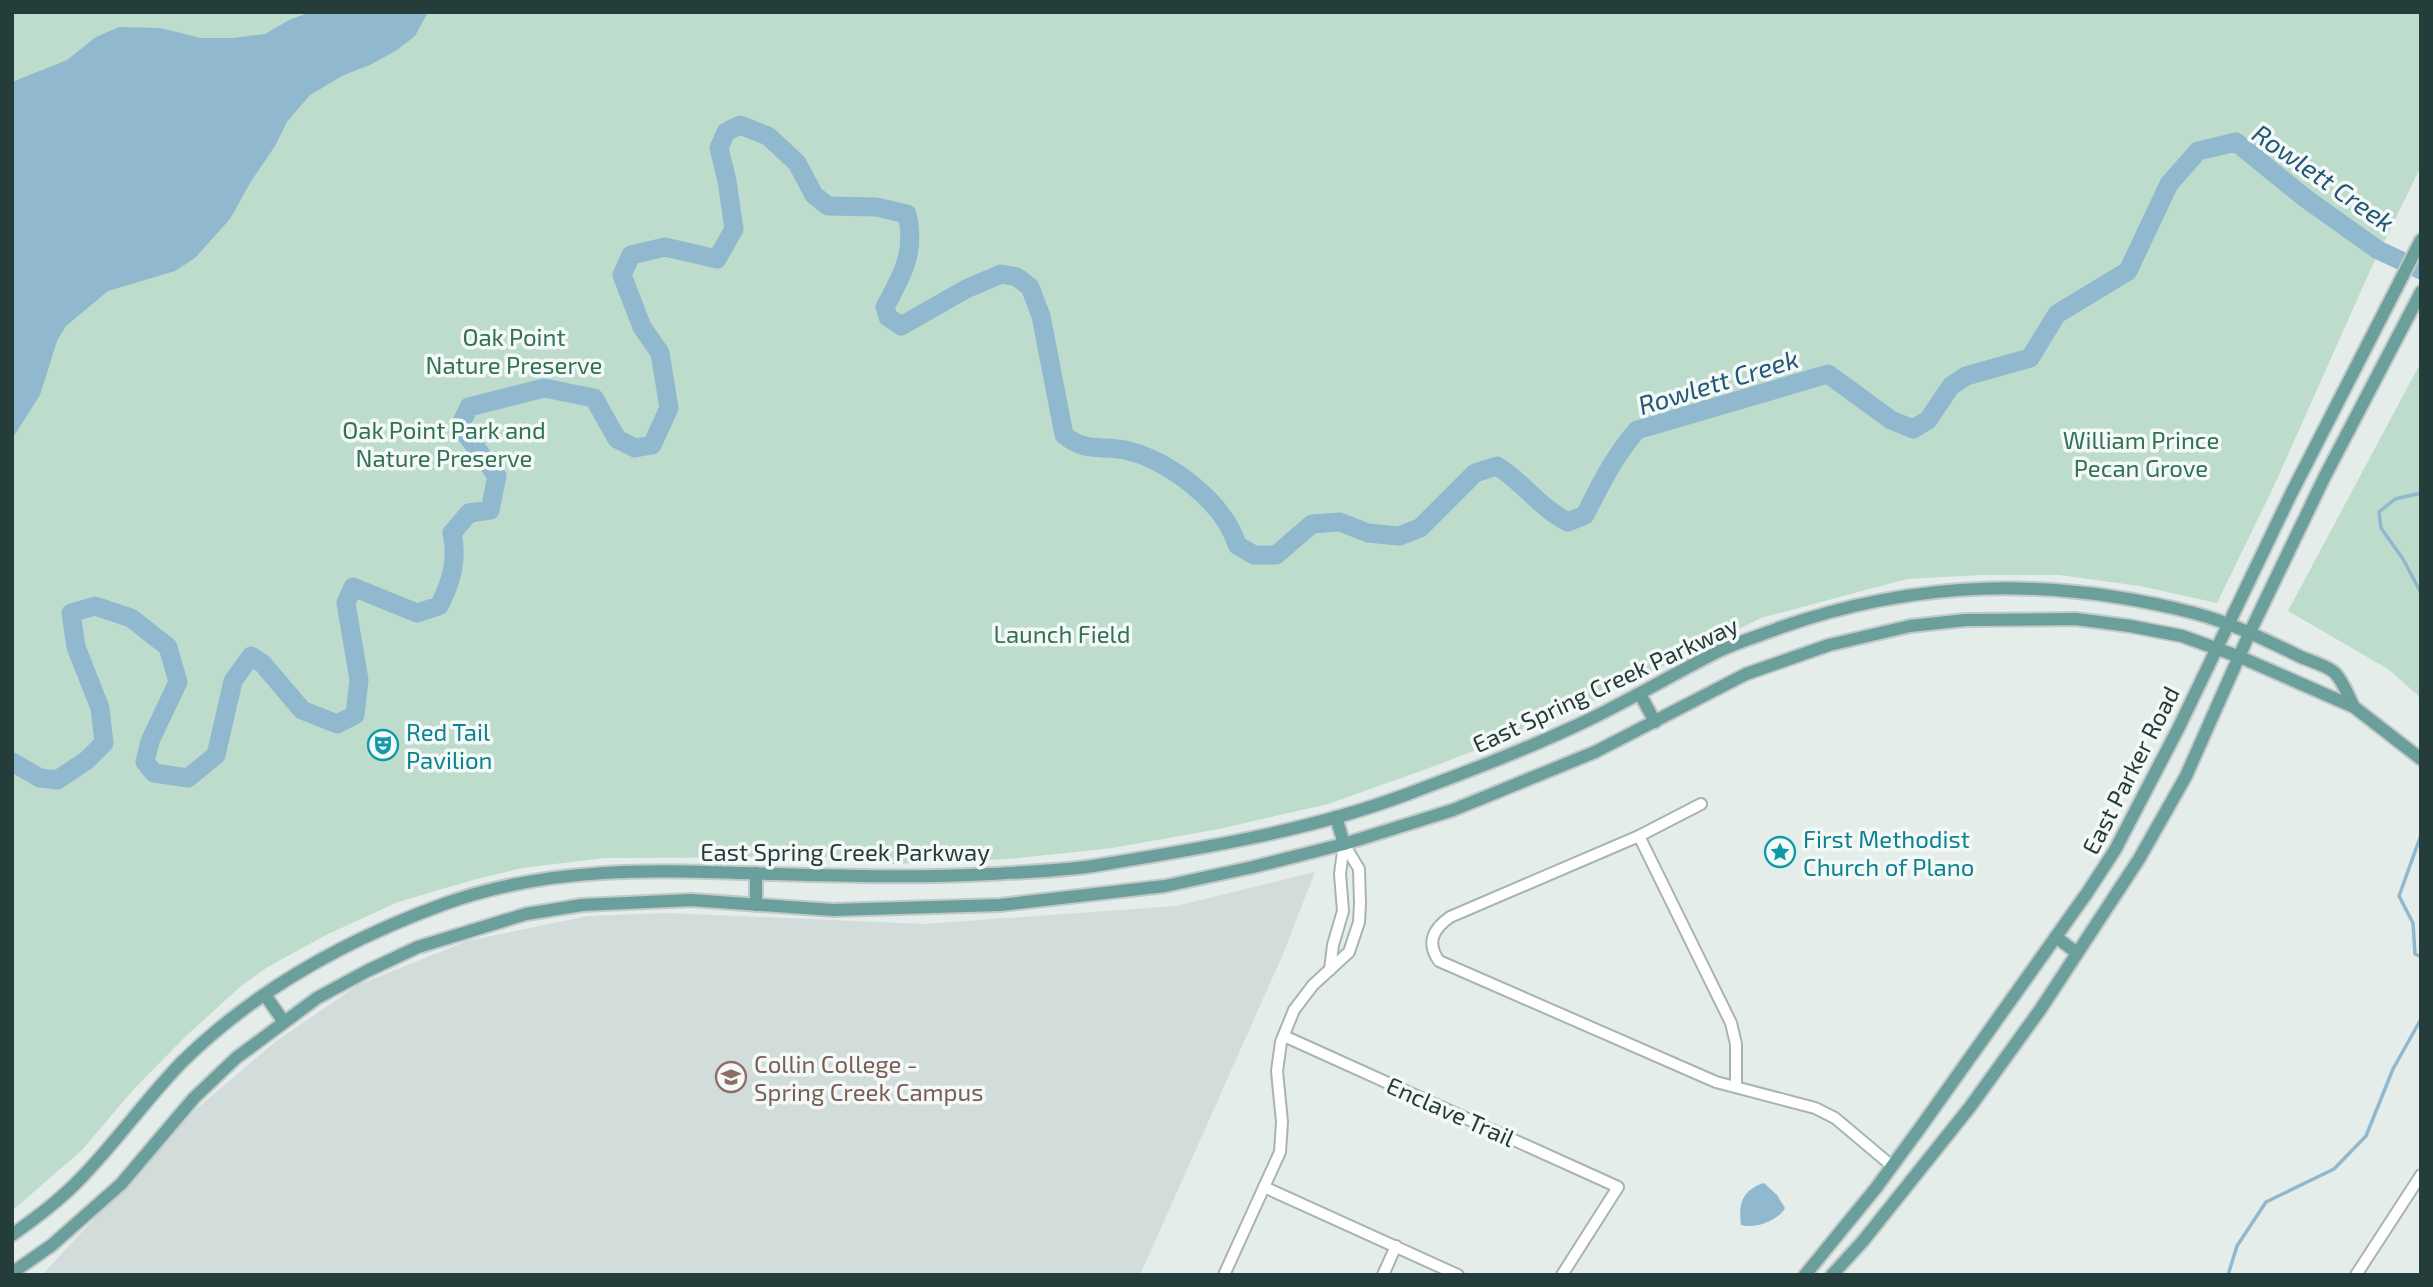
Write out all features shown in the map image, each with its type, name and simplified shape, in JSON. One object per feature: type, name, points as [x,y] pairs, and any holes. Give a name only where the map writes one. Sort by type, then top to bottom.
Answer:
[{"type":"main road","name":"East Parker Road","points":[[1805,1275],[1892,1166],[2115,850],[2179,727],[2215,647],[2333,410],[2421,240]]},
{"type":"main road","name":"East Parker Road","points":[[1832,1275],[1863,1241],[1970,1107],[2040,1010],[2161,822],[2203,741],[2250,632],[2354,420],[2421,292]]},
{"type":"main road","name":"East Spring Creek Parkway","points":[[12,1235],[47,1210],[77,1183],[187,1057],[265,995],[316,961],[365,936],[450,902],[496,888],[606,871],[918,878],[1066,870],[1216,845],[1336,817],[1397,798],[1518,752],[1640,694],[1720,651],[1813,616],[1869,602],[1956,589],[2036,587],[2076,591],[2144,601],[2228,622],[2335,673],[2354,707]]},
{"type":"main road","name":"East Spring Creek Parkway","points":[[12,1273],[52,1245],[121,1184],[194,1098],[236,1058],[317,998],[408,952],[526,914],[582,905],[691,900],[833,910],[989,906],[1165,886],[1344,844],[1453,810],[1595,752],[1746,674],[1829,645],[1910,626],[1966,620],[2076,619],[2182,636],[2240,657],[2354,707]]},
{"type":"main road","points":[[1640,694],[1655,722]]},
{"type":"main road","points":[[2354,707],[2421,759]]},
{"type":"main road","points":[[1336,817],[1344,844]]},
{"type":"main road","points":[[756,873],[756,905]]},
{"type":"main road","points":[[2056,937],[2077,953]]},
{"type":"main road","points":[[265,995],[284,1022]]},
{"type":"main road","points":[[1892,1166],[1910,1182]]},
{"type":"street","points":[[1701,804],[1639,836],[1450,917],[1438,925],[1432,939],[1433,952],[1439,961],[1716,1082],[1815,1108],[1835,1118],[1892,1166]]},
{"type":"street","points":[[1639,836],[1731,1023],[1736,1044],[1736,1086]]},
{"type":"street","points":[[1331,970],[1333,945],[1343,911],[1340,874],[1344,844]]},
{"type":"street","points":[[1224,1275],[1279,1152],[1282,1122],[1277,1071],[1281,1042],[1294,1010],[1313,985],[1349,952],[1359,922],[1359,869],[1344,844]]},
{"type":"street","name":"Enclave Trail","points":[[1284,1036],[1618,1187],[1562,1275]]},
{"type":"street","points":[[2356,1275],[2421,1175]]},
{"type":"street","points":[[1264,1186],[1458,1275]]},
{"type":"street","points":[[1383,1275],[1396,1247]]},
{"type":"shaded area","name":"Collin College - Spring Creek Campus","points":[[1315,872],[1283,954],[1140,1275],[42,1275],[194,1111],[275,1042],[358,985],[467,941],[588,916],[668,913],[924,924],[1176,906]]},
{"type":"green space","name":"Oak Point Park and Nature Preserve","points":[[12,12],[2421,12],[2421,166],[2217,603],[2140,586],[2059,575],[1907,579],[1761,618],[1556,719],[1432,767],[1328,804],[1219,829],[1112,848],[1008,859],[893,864],[830,857],[605,858],[522,868],[473,880],[398,902],[324,936],[266,968],[240,987],[186,1036],[134,1089],[82,1150],[12,1211]]},
{"type":"green space","points":[[2421,362],[2421,698],[2388,669],[2288,611]]},
{"type":"water","points":[[311,12],[428,12],[415,36],[397,50],[344,75],[310,95],[287,122],[230,219],[195,258],[175,271],[108,291],[66,326],[57,341],[40,395],[12,439],[12,82],[67,60],[96,37],[119,27],[160,28],[201,38],[232,38],[265,34],[289,20]]},
{"type":"water","points":[[1764,1183],[1777,1195],[1785,1208],[1777,1217],[1766,1223],[1741,1225],[1743,1199],[1751,1190]]},
{"type":"waterway","name":"Rowlett Creek","points":[[12,762],[40,778],[57,780],[87,760],[104,743],[100,708],[76,647],[71,613],[95,606],[131,618],[168,647],[178,682],[150,741],[145,762],[154,773],[188,778],[216,755],[233,681],[251,656],[263,664],[302,710],[337,724],[355,715],[359,680],[346,603],[353,587],[417,613],[439,606],[452,571],[452,533],[469,513],[490,510],[497,476],[460,426],[469,407],[544,388],[594,398],[617,439],[635,448],[652,445],[669,408],[660,353],[642,327],[622,275],[631,255],[665,247],[717,259],[734,229],[719,148],[726,132],[740,125],[768,136],[797,163],[814,195],[828,206],[876,207],[907,214],[909,251],[902,273],[885,307],[888,317],[901,326],[966,289],[1001,274],[1017,277],[1030,287],[1041,316],[1064,435],[1086,446],[1125,450],[1142,455],[1176,473],[1208,499],[1231,529],[1237,545],[1254,555],[1276,555],[1312,524],[1340,522],[1368,533],[1399,536],[1420,528],[1475,473],[1497,466],[1549,510],[1568,522],[1585,515],[1615,460],[1637,430],[1828,374],[1891,420],[1913,429],[1928,420],[1951,386],[1966,376],[2030,358],[2057,314],[2128,271],[2169,184],[2198,151],[2236,142],[2305,198],[2378,250],[2421,270]]},
{"type":"waterway","points":[[2421,493],[2395,499],[2379,512],[2381,528],[2403,559],[2421,593]]},
{"type":"waterway","points":[[2421,835],[2399,896],[2413,923],[2415,954],[2421,957]]},
{"type":"waterway","points":[[2228,1275],[2237,1246],[2266,1202],[2334,1169],[2366,1136],[2393,1069],[2421,1019]]},
{"type":"place","name":"Red Tail Pavilion","points":[[383,745]]},
{"type":"place","name":"First Methodist Church of Plano","points":[[1780,852]]},
{"type":"place","name":"Collin College - Spring Creek Campus","points":[[731,1077]]},
{"type":"park label","name":"Oak Point Nature Preserve","points":[[514,350]]},
{"type":"park label","name":"William Prince Pecan Grove","points":[[2141,453]]},
{"type":"park label","name":"Launch Field","points":[[1062,633]]}]
